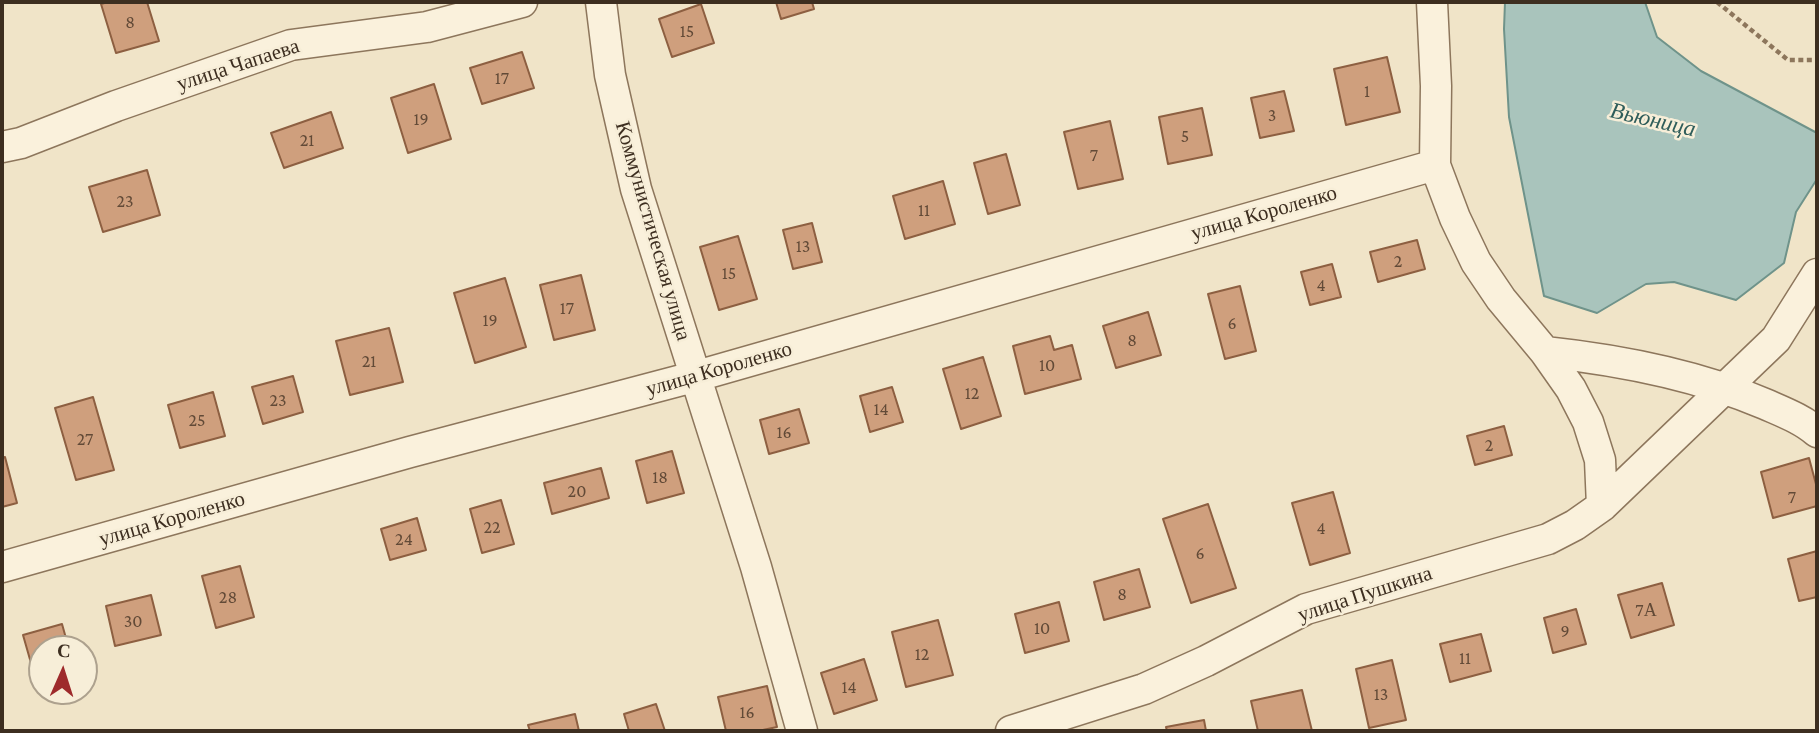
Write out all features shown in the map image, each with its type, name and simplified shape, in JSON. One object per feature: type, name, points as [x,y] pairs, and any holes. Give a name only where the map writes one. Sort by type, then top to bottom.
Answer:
[{"type":"street","name":"улица Чапаева","points":[[2,147],[21,143],[116,106],[290,45],[427,27],[522,2]]},
{"type":"street","name":"Коммунистическая улица","points":[[601,2],[610,75],[636,189],[756,567],[802,731]]},
{"type":"street","points":[[1432,2],[1436,86],[1435,165],[1455,218],[1476,262],[1501,299],[1545,352],[1588,422],[1600,460],[1602,506]]},
{"type":"street","name":"улица Короленко","points":[[2,567],[410,452],[697,376],[1435,165]]},
{"type":"street","name":"улица Пушкина","points":[[1011,731],[1144,689],[1206,661],[1306,609],[1548,539],[1575,525],[1602,506],[1776,339],[1817,274]]},
{"type":"street","points":[[1545,352],[1611,359],[1726,387],[1805,422],[1817,432]]},
{"type":"path","points":[[1717,2],[1788,60],[1817,60]]},
{"type":"water","name":"Вьюница","points":[[1505,2],[1645,2],[1657,37],[1701,71],[1817,133],[1817,179],[1796,212],[1784,263],[1736,300],[1674,282],[1646,284],[1597,313],[1544,296],[1509,117]]},
{"type":"building","points":[[147,2],[159,41],[116,53],[101,4]]},
{"type":"building","points":[[776,2],[812,2],[814,9],[781,19]]},
{"type":"building","points":[[701,4],[714,43],[672,57],[659,19]]},
{"type":"building","points":[[522,52],[534,88],[482,104],[470,68]]},
{"type":"building","points":[[1387,57],[1400,112],[1346,125],[1334,69]]},
{"type":"building","points":[[434,84],[451,139],[408,153],[391,98]]},
{"type":"building","points":[[1284,91],[1294,131],[1260,138],[1251,98]]},
{"type":"building","points":[[1202,108],[1212,155],[1168,164],[1159,117]]},
{"type":"building","points":[[331,112],[343,148],[284,168],[271,133]]},
{"type":"building","points":[[1110,121],[1123,179],[1078,189],[1064,132]]},
{"type":"building","points":[[1006,154],[1020,205],[988,214],[974,163]]},
{"type":"building","points":[[147,170],[160,215],[103,232],[89,187]]},
{"type":"building","points":[[943,181],[955,224],[905,239],[893,196]]},
{"type":"building","points":[[812,223],[822,262],[793,269],[783,230]]},
{"type":"building","points":[[738,236],[757,299],[719,310],[700,247]]},
{"type":"building","points":[[1417,240],[1425,269],[1378,282],[1370,252]]},
{"type":"building","points":[[1332,264],[1341,297],[1310,305],[1301,272]]},
{"type":"building","points":[[581,275],[595,330],[554,340],[540,285]]},
{"type":"building","points":[[505,278],[526,347],[475,363],[454,293]]},
{"type":"building","points":[[1240,286],[1256,351],[1225,359],[1208,294]]},
{"type":"building","points":[[1148,312],[1161,355],[1116,368],[1103,326]]},
{"type":"building","points":[[389,328],[403,382],[350,395],[336,341]]},
{"type":"building","points":[[1050,336],[1054,350],[1072,345],[1081,379],[1025,394],[1013,346]]},
{"type":"building","points":[[983,357],[1001,416],[961,429],[943,369]]},
{"type":"building","points":[[293,376],[303,412],[263,424],[252,387]]},
{"type":"building","points":[[892,387],[903,422],[870,432],[860,396]]},
{"type":"building","points":[[213,392],[225,436],[180,448],[168,405]]},
{"type":"building","points":[[93,397],[114,470],[76,480],[55,408]]},
{"type":"building","points":[[799,409],[809,443],[769,454],[760,420]]},
{"type":"building","points":[[1504,426],[1512,455],[1475,465],[1467,436]]},
{"type":"building","points":[[672,451],[684,493],[647,503],[636,461]]},
{"type":"building","points":[[5,457],[17,503],[2,507],[2,458]]},
{"type":"building","points":[[1809,458],[1817,488],[1817,506],[1773,518],[1761,472]]},
{"type":"building","points":[[601,468],[609,498],[552,514],[544,483]]},
{"type":"building","points":[[1333,492],[1350,553],[1310,565],[1292,503]]},
{"type":"building","points":[[501,500],[514,544],[482,553],[470,509]]},
{"type":"building","points":[[1208,504],[1236,588],[1191,603],[1163,519]]},
{"type":"building","points":[[417,518],[426,550],[390,560],[381,529]]},
{"type":"building","points":[[1817,551],[1817,597],[1799,601],[1788,559]]},
{"type":"building","points":[[240,566],[254,617],[216,628],[202,576]]},
{"type":"building","points":[[1139,569],[1150,607],[1104,620],[1094,582]]},
{"type":"building","points":[[1662,583],[1674,625],[1631,638],[1618,595]]},
{"type":"building","points":[[151,595],[161,635],[115,646],[106,606]]},
{"type":"building","points":[[1059,602],[1069,641],[1025,653],[1015,614]]},
{"type":"building","points":[[1576,609],[1586,644],[1553,653],[1544,618]]},
{"type":"building","points":[[938,620],[953,675],[906,687],[892,632]]},
{"type":"building","points":[[62,624],[65,635],[28,635],[28,652],[23,635]]},
{"type":"building","points":[[1481,634],[1491,671],[1450,682],[1440,644]]},
{"type":"building","points":[[864,659],[877,700],[834,714],[821,673]]},
{"type":"building","points":[[1392,660],[1406,720],[1369,728],[1356,669]]},
{"type":"building","points":[[767,686],[777,727],[758,731],[726,731],[718,697]]},
{"type":"building","points":[[1302,690],[1312,731],[1258,731],[1251,701]]},
{"type":"building","points":[[656,704],[665,731],[629,731],[624,714]]},
{"type":"building","points":[[575,714],[579,731],[530,731],[528,725]]},
{"type":"building","points":[[1204,720],[1206,731],[1167,731],[1166,727]]}]
